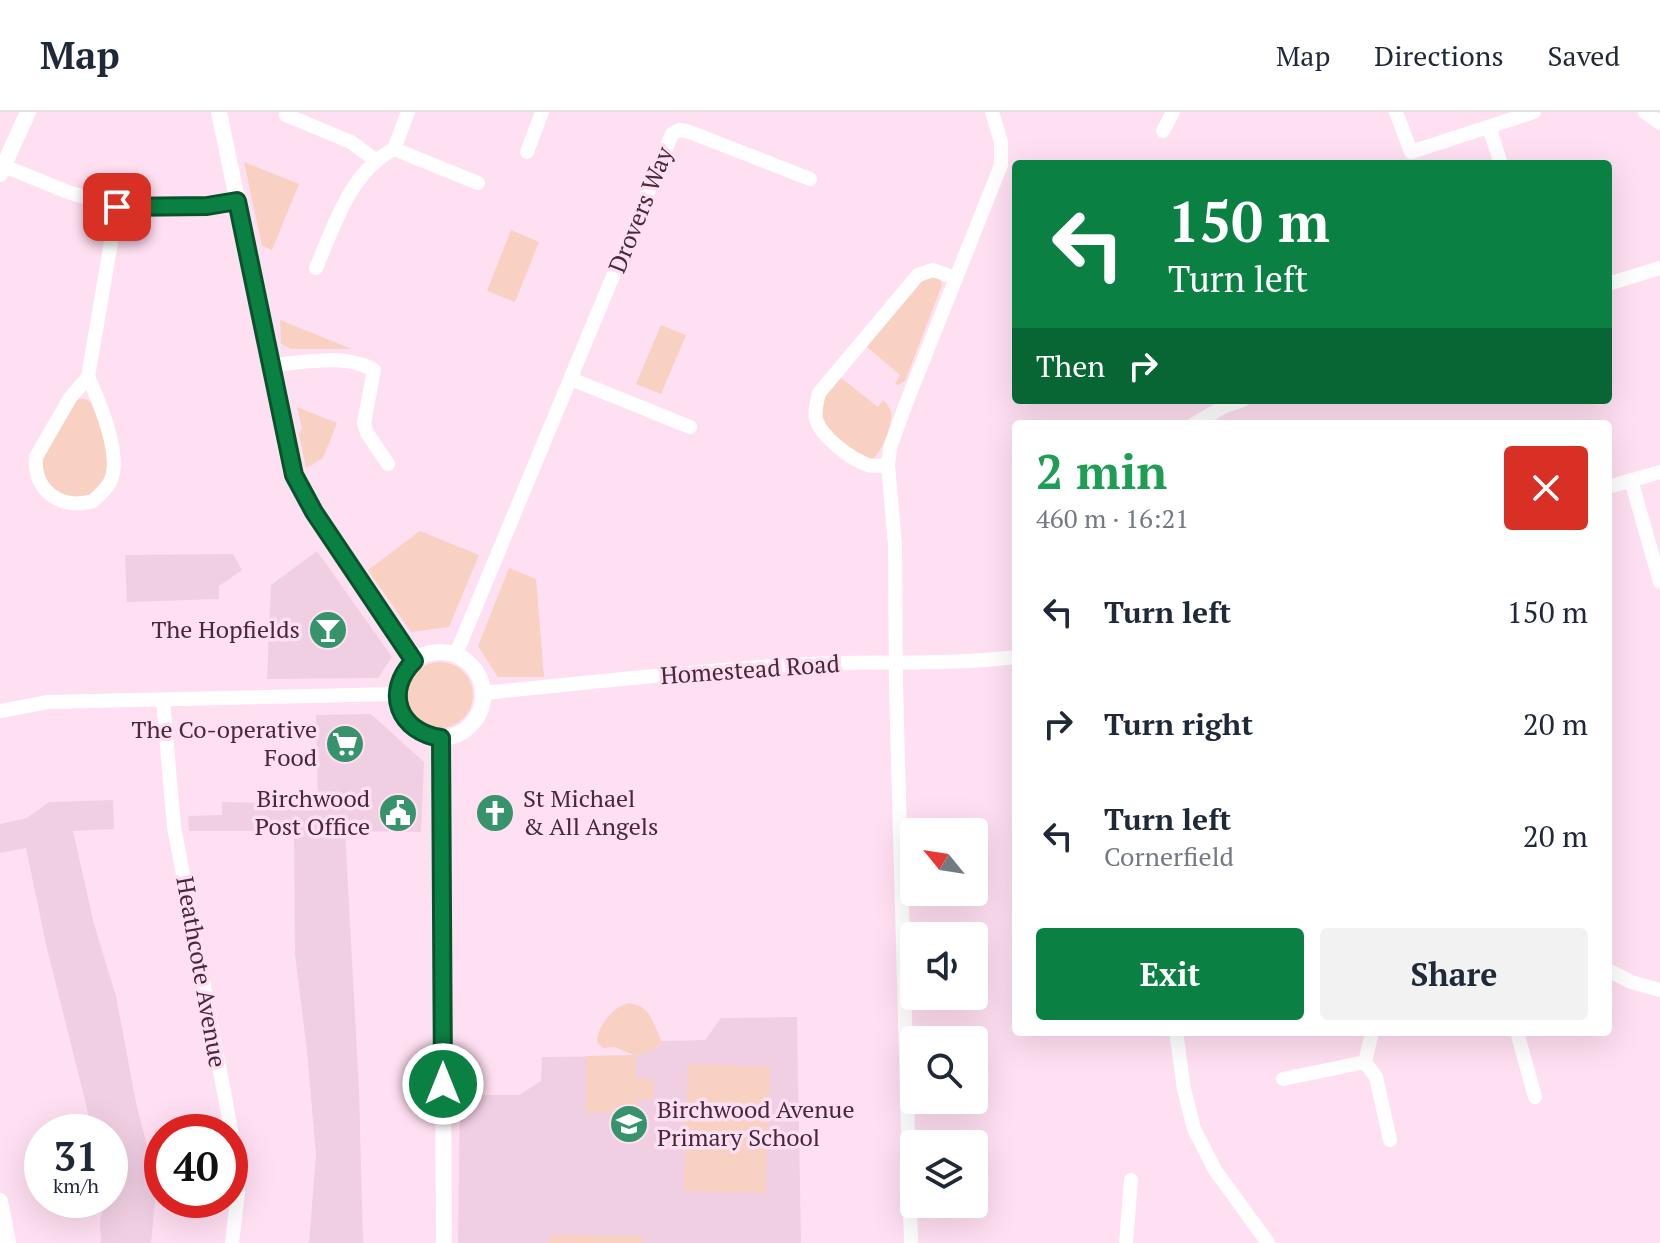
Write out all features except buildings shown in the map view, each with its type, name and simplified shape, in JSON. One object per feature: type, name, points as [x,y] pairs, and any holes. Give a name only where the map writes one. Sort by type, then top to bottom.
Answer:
[{"type":"street","points":[[28,112],[2,170],[117,207],[207,206],[237,201]]},
{"type":"street","points":[[219,112],[289,456],[302,494],[414,661]]},
{"type":"street","points":[[316,268],[347,195],[374,159],[394,149],[408,112]]},
{"type":"street","points":[[527,152],[542,112]]},
{"type":"street","points":[[911,1243],[895,544],[888,465],[890,448],[900,420],[1001,165],[1001,142],[992,112]]},
{"type":"street","points":[[1163,131],[1173,112]]},
{"type":"street","points":[[1396,112],[1413,158],[1530,113]]},
{"type":"street","points":[[1645,112],[1660,123]]},
{"type":"street","points":[[286,115],[351,142],[374,159]]},
{"type":"street","points":[[1489,127],[1500,160]]},
{"type":"street","name":"Drovers Way","points":[[456,654],[672,134],[679,130],[687,131],[810,179]]},
{"type":"street","points":[[394,149],[478,183]]},
{"type":"street","points":[[88,377],[100,402],[114,468],[110,482],[93,501],[72,504],[60,501],[42,488],[35,468],[36,457],[70,398],[88,377],[117,207]]},
{"type":"street","points":[[1612,283],[1660,268]]},
{"type":"street","points":[[888,465],[872,466],[859,461],[823,434],[815,409],[819,393],[918,275],[933,270],[956,278]]},
{"type":"street","points":[[271,365],[336,360],[363,364],[374,370],[364,423],[367,433],[388,464]]},
{"type":"street","points":[[571,379],[690,427]]},
{"type":"street","points":[[1201,420],[1232,404]]},
{"type":"street","points":[[1612,486],[1660,472]]},
{"type":"street","points":[[1631,480],[1660,582]]},
{"type":"street","points":[[441,651],[456,654],[475,669],[484,693],[476,719],[467,729],[441,738],[415,730],[405,720],[397,694],[402,675],[414,661],[441,651]]},
{"type":"street","name":"Homestead Road","points":[[484,693],[788,665],[984,661],[1012,658]]},
{"type":"street","points":[[0,711],[48,702],[397,694]]},
{"type":"street","name":"Heathcote Avenue","points":[[163,700],[174,827],[236,1156],[238,1192],[232,1243]]},
{"type":"street","points":[[441,738],[444,1243]]},
{"type":"street","points":[[1612,972],[1631,982],[1660,990]]},
{"type":"street","points":[[1177,1036],[1184,1089],[1194,1129],[1215,1170],[1268,1243]]},
{"type":"street","points":[[1371,1036],[1365,1062],[1376,1077],[1390,1140]]},
{"type":"street","points":[[1518,1036],[1535,1097]]},
{"type":"street","points":[[1283,1079],[1365,1062]]},
{"type":"street","points":[[1126,1243],[1131,1180]]},
{"type":"street","points":[[0,1201],[8,1243]]},
{"type":"shaded area","points":[[244,162],[299,184],[272,250],[262,246]]},
{"type":"shaded area","points":[[511,230],[539,242],[515,302],[487,291]]},
{"type":"shaded area","points":[[924,275],[940,279],[942,285],[905,381],[898,385],[895,384],[900,375],[867,347],[867,340]]},
{"type":"shaded area","points":[[280,320],[352,349],[291,349],[281,344]]},
{"type":"shaded area","points":[[661,325],[686,335],[661,394],[636,384]]},
{"type":"shaded area","points":[[841,378],[878,407],[883,400],[890,410],[885,440],[869,461],[835,437],[821,419],[822,393]]},
{"type":"shaded area","points":[[79,398],[93,405],[109,458],[105,482],[95,492],[82,497],[56,491],[47,481],[42,467],[48,444]]},
{"type":"shaded area","points":[[297,407],[337,423],[323,458],[306,468],[299,434],[302,428]]},
{"type":"shaded area","points":[[420,531],[479,555],[449,627],[411,632],[368,570]]},
{"type":"shaded area","points":[[317,551],[392,657],[378,678],[267,679],[271,585]]},
{"type":"shaded area","points":[[233,554],[242,570],[219,586],[219,599],[127,602],[125,555]]},
{"type":"shaded area","points":[[509,568],[536,579],[544,677],[498,677],[478,646]]},
{"type":"shaded area","points":[[440,662],[453,665],[463,672],[470,682],[473,695],[470,708],[463,718],[453,725],[440,728],[427,725],[417,718],[410,708],[407,695],[410,682],[417,672],[427,665]]},
{"type":"shaded area","points":[[371,714],[424,762],[421,832],[345,831],[359,1089],[363,1243],[309,1243],[316,1155],[295,954],[294,831],[189,831],[188,816],[222,815],[222,802],[318,804],[316,715]]},
{"type":"shaded area","points":[[113,800],[114,829],[73,831],[94,924],[116,996],[144,1134],[144,1218],[153,1218],[151,1243],[101,1243],[101,1218],[128,1218],[128,1114],[88,1114],[47,949],[26,848],[0,853],[0,824],[27,818],[49,802]]},
{"type":"shaded area","points":[[628,1003],[646,1011],[661,1041],[655,1050],[636,1056],[636,1078],[654,1079],[653,1099],[637,1099],[636,1111],[586,1113],[586,1056],[634,1055],[614,1047],[603,1048],[597,1042],[607,1018]]},
{"type":"shaded area","name":"Birchwood Avenue Primary School","points":[[797,1017],[801,1243],[458,1243],[460,1095],[519,1095],[541,1081],[542,1057],[636,1056],[655,1050],[661,1041],[705,1040],[721,1018]]},
{"type":"shaded area","points":[[688,1064],[770,1067],[766,1193],[684,1191]]},
{"type":"shaded area","points":[[550,1235],[642,1236],[642,1243],[550,1243]]},
{"type":"place","name":"The Hopfields","points":[[328,630]]},
{"type":"place","name":"The Co-operative Food","points":[[345,744]]},
{"type":"place","name":"Birchwood Post Office","points":[[398,813]]},
{"type":"place","name":"St Michael & All Angels","points":[[495,813]]},
{"type":"place","name":"Birchwood Avenue Primary School","points":[[629,1124]]},
{"type":"route","points":[[117,207],[207,206],[237,201],[294,475],[302,494],[414,661],[398,684],[399,708],[415,730],[441,738],[443,1084]]}]
